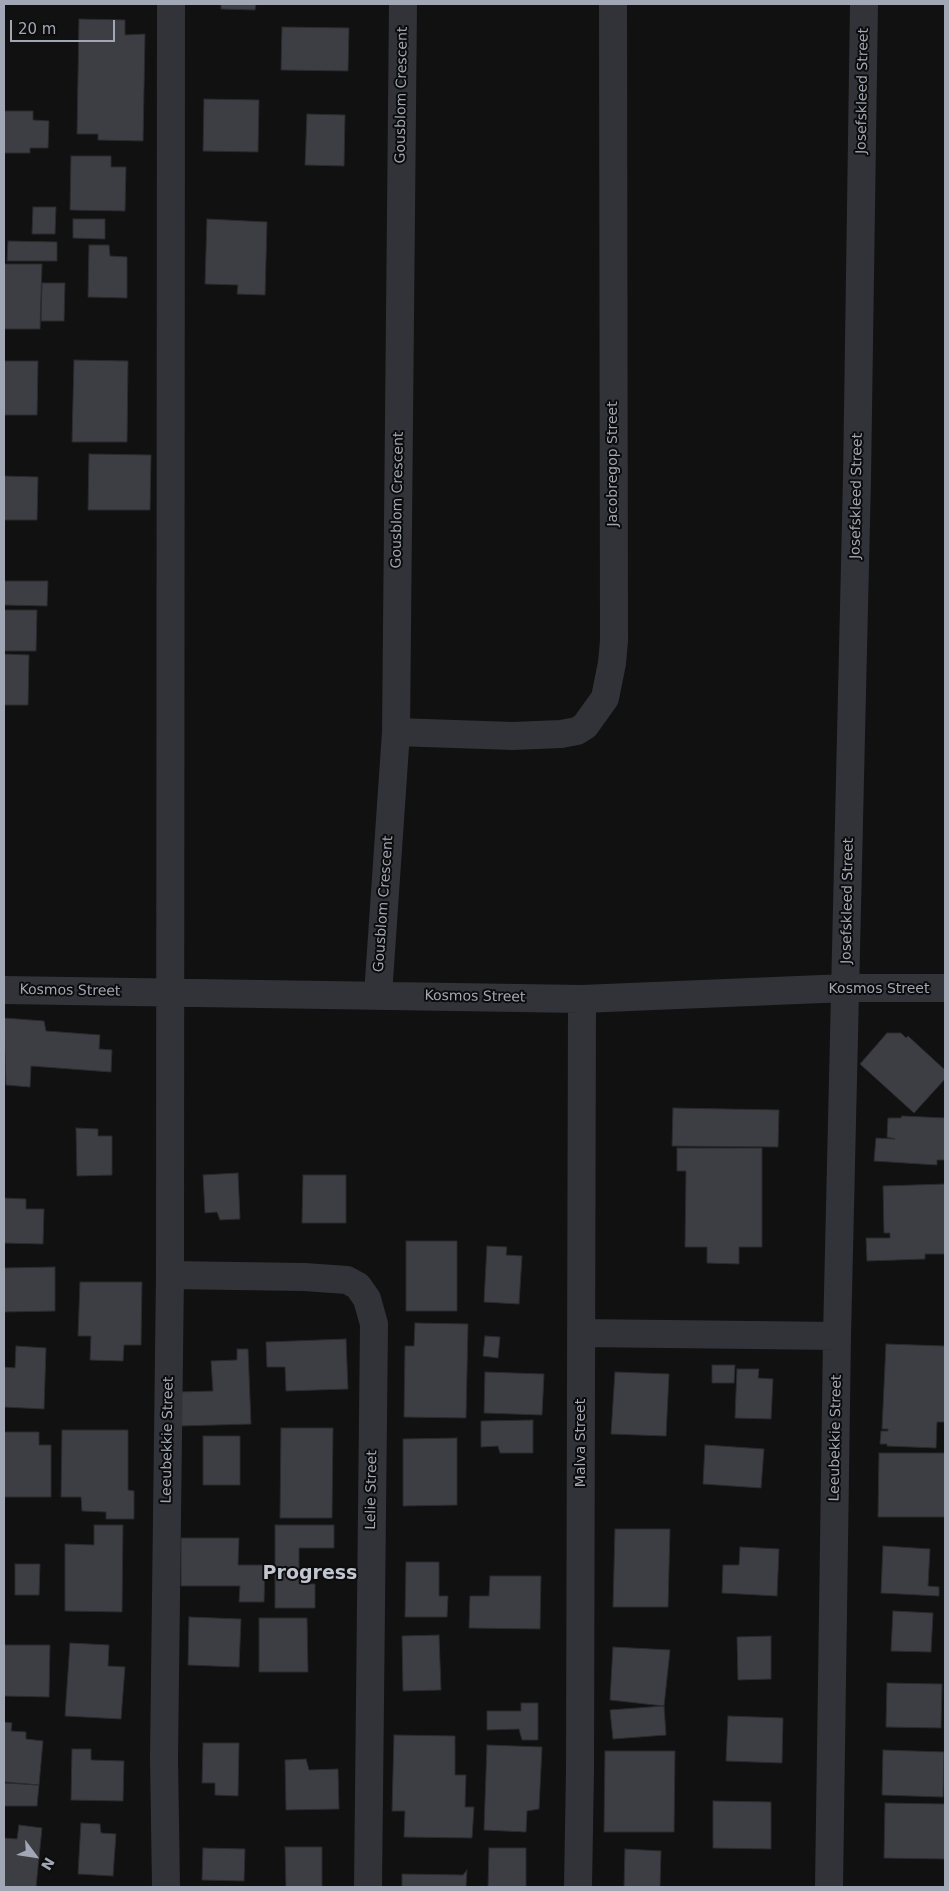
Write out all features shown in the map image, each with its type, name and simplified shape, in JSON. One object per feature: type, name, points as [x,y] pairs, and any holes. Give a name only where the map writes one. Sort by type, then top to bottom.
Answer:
[{"type":"street","points":[[170,993],[171,4]]},
{"type":"street","name":"Gousblom Crescent","points":[[378,995],[396,732],[402,4]]},
{"type":"street","name":"Jacobregop Street","points":[[396,732],[513,736],[561,734],[576,731],[585,726],[605,698],[614,641],[613,4]]},
{"type":"street","name":"Josefskleed Street","points":[[846,988],[864,4]]},
{"type":"street","name":"Kosmos Street","points":[[4,990],[582,998],[846,988],[945,988]]},
{"type":"street","name":"Leeubekkie Street","points":[[828,1887],[837,1336],[846,988]]},
{"type":"street","name":"Leeubekkie Street","points":[[166,1887],[164,1758],[170,1274],[170,993]]},
{"type":"street","name":"Malva Street","points":[[578,1887],[582,998]]},
{"type":"street","name":"Lelie Street","points":[[170,1274],[304,1277],[347,1280],[358,1286],[367,1299],[374,1324],[368,1887]]},
{"type":"street","points":[[581,1333],[837,1336]]},
{"type":"building","points":[[221,4],[256,4],[255,10],[221,9]]},
{"type":"building","points":[[79,19],[125,20],[125,35],[145,34],[143,141],[98,140],[98,134],[77,134]]},
{"type":"building","points":[[282,27],[349,28],[348,71],[281,70]]},
{"type":"building","points":[[204,99],[259,100],[258,152],[203,151]]},
{"type":"building","points":[[4,111],[33,111],[33,120],[49,121],[48,148],[30,148],[30,153],[4,153]]},
{"type":"building","points":[[307,114],[345,115],[344,166],[305,165]]},
{"type":"building","points":[[71,156],[111,156],[111,167],[126,167],[125,211],[70,210]]},
{"type":"building","points":[[33,207],[56,207],[55,234],[32,234]]},
{"type":"building","points":[[73,219],[105,219],[105,239],[73,238]]},
{"type":"building","points":[[207,219],[267,222],[265,295],[237,294],[238,285],[205,284]]},
{"type":"building","points":[[8,241],[57,242],[57,261],[7,261]]},
{"type":"building","points":[[89,245],[109,245],[110,256],[127,257],[127,298],[88,297]]},
{"type":"building","points":[[4,264],[42,264],[40,329],[4,329]]},
{"type":"building","points":[[42,283],[65,283],[64,321],[41,321]]},
{"type":"building","points":[[74,360],[128,361],[127,442],[72,442]]},
{"type":"building","points":[[4,361],[38,361],[37,415],[4,415]]},
{"type":"building","points":[[89,454],[151,455],[150,510],[88,510]]},
{"type":"building","points":[[4,476],[38,477],[37,520],[4,520]]},
{"type":"building","points":[[4,581],[48,581],[47,606],[4,605]]},
{"type":"building","points":[[4,610],[37,610],[36,651],[4,651]]},
{"type":"building","points":[[4,654],[29,655],[28,705],[4,705]]},
{"type":"building","points":[[4,1018],[44,1021],[46,1031],[100,1035],[99,1049],[112,1050],[111,1072],[31,1066],[30,1087],[6,1085]]},
{"type":"building","points":[[887,1033],[901,1033],[906,1038],[908,1036],[945,1070],[945,1079],[914,1113],[860,1064]]},
{"type":"building","points":[[673,1108],[779,1110],[778,1147],[672,1146]]},
{"type":"building","points":[[902,1116],[945,1118],[945,1160],[937,1160],[937,1165],[874,1161],[876,1138],[895,1139],[887,1137],[888,1118],[901,1118]]},
{"type":"building","points":[[76,1128],[98,1129],[98,1136],[112,1136],[112,1175],[77,1176]]},
{"type":"building","points":[[677,1148],[762,1148],[762,1247],[739,1247],[739,1264],[707,1263],[707,1247],[685,1247],[686,1171],[677,1171]]},
{"type":"building","points":[[238,1173],[240,1219],[220,1220],[217,1212],[205,1213],[203,1175]]},
{"type":"building","points":[[303,1175],[346,1175],[346,1223],[302,1223]]},
{"type":"building","points":[[945,1184],[945,1254],[925,1254],[925,1259],[867,1261],[866,1238],[890,1238],[890,1233],[884,1233],[883,1186]]},
{"type":"building","points":[[4,1198],[26,1199],[26,1209],[44,1209],[43,1244],[4,1243]]},
{"type":"building","points":[[406,1241],[457,1241],[457,1311],[406,1311]]},
{"type":"building","points":[[487,1246],[507,1247],[506,1255],[522,1256],[519,1304],[484,1302]]},
{"type":"building","points":[[55,1267],[55,1311],[4,1312],[4,1268]]},
{"type":"building","points":[[80,1282],[142,1282],[141,1345],[124,1345],[123,1361],[90,1360],[91,1336],[78,1336]]},
{"type":"building","points":[[415,1323],[468,1324],[466,1418],[404,1417],[405,1346],[414,1346]]},
{"type":"building","points":[[485,1336],[500,1337],[498,1358],[483,1356]]},
{"type":"building","points":[[346,1339],[348,1389],[286,1391],[285,1367],[267,1367],[266,1342]]},
{"type":"building","points":[[886,1344],[945,1346],[945,1422],[937,1422],[936,1448],[880,1444],[881,1431],[888,1431],[888,1429],[882,1429]]},
{"type":"building","points":[[16,1346],[46,1348],[44,1409],[4,1407],[4,1367],[15,1368]]},
{"type":"building","points":[[237,1349],[248,1349],[251,1424],[181,1426],[180,1392],[213,1391],[211,1361],[237,1360]]},
{"type":"building","points":[[712,1365],[735,1365],[734,1383],[712,1383]]},
{"type":"building","points":[[737,1369],[759,1369],[758,1378],[773,1379],[771,1419],[735,1418]]},
{"type":"building","points":[[485,1372],[544,1374],[542,1415],[484,1413]]},
{"type":"building","points":[[615,1372],[669,1374],[666,1436],[611,1434]]},
{"type":"building","points":[[533,1420],[533,1453],[500,1453],[498,1446],[481,1447],[481,1421]]},
{"type":"building","points":[[281,1428],[333,1428],[332,1518],[280,1518]]},
{"type":"building","points":[[62,1430],[128,1430],[128,1490],[134,1491],[134,1519],[106,1519],[106,1512],[82,1511],[81,1497],[61,1497]]},
{"type":"building","points":[[4,1432],[39,1432],[39,1445],[51,1445],[51,1497],[4,1497]]},
{"type":"building","points":[[203,1436],[240,1436],[240,1485],[203,1485]]},
{"type":"building","points":[[457,1438],[457,1505],[403,1506],[403,1439]]},
{"type":"building","points":[[705,1445],[764,1449],[761,1488],[703,1484]]},
{"type":"building","points":[[879,1453],[945,1453],[945,1517],[878,1517]]},
{"type":"building","points":[[94,1525],[123,1525],[122,1612],[65,1611],[65,1544],[94,1545]]},
{"type":"building","points":[[275,1525],[334,1525],[334,1548],[299,1548],[299,1584],[315,1584],[315,1608],[275,1608]]},
{"type":"building","points":[[615,1529],[670,1529],[668,1607],[613,1607]]},
{"type":"building","points":[[181,1538],[239,1538],[238,1565],[265,1565],[264,1602],[239,1602],[240,1586],[181,1586]]},
{"type":"building","points":[[883,1546],[930,1549],[928,1586],[939,1587],[939,1596],[881,1593]]},
{"type":"building","points":[[740,1547],[779,1549],[777,1596],[722,1593],[723,1565],[739,1565]]},
{"type":"building","points":[[406,1562],[439,1562],[439,1596],[448,1596],[447,1617],[405,1617]]},
{"type":"building","points":[[15,1564],[40,1564],[39,1595],[15,1595]]},
{"type":"building","points":[[490,1576],[541,1576],[540,1629],[469,1628],[470,1596],[489,1596]]},
{"type":"building","points":[[893,1611],[933,1613],[931,1652],[891,1651]]},
{"type":"building","points":[[189,1617],[241,1619],[239,1667],[188,1665]]},
{"type":"building","points":[[259,1618],[307,1618],[308,1672],[259,1672]]},
{"type":"building","points":[[439,1635],[441,1690],[403,1691],[402,1636]]},
{"type":"building","points":[[771,1636],[771,1679],[738,1680],[737,1637]]},
{"type":"building","points":[[70,1643],[109,1645],[108,1666],[125,1667],[121,1719],[65,1716]]},
{"type":"building","points":[[4,1645],[50,1645],[49,1697],[4,1696]]},
{"type":"building","points":[[613,1647],[670,1650],[664,1706],[610,1700]]},
{"type":"building","points":[[887,1683],[942,1684],[941,1728],[886,1727]]},
{"type":"building","points":[[521,1703],[538,1703],[538,1740],[522,1740],[519,1729],[487,1730],[487,1711],[521,1711]]},
{"type":"building","points":[[664,1706],[666,1735],[613,1739],[610,1710]]},
{"type":"building","points":[[728,1716],[783,1718],[782,1763],[726,1761]]},
{"type":"building","points":[[4,1722],[12,1723],[11,1731],[26,1732],[26,1739],[43,1741],[39,1785],[4,1782]]},
{"type":"building","points":[[394,1735],[455,1736],[455,1775],[466,1775],[465,1807],[474,1807],[472,1838],[404,1837],[405,1811],[392,1811]]},
{"type":"building","points":[[203,1743],[239,1743],[238,1796],[215,1795],[215,1783],[202,1783]]},
{"type":"building","points":[[487,1745],[542,1747],[539,1809],[527,1811],[526,1832],[484,1830]]},
{"type":"building","points":[[72,1749],[91,1749],[91,1760],[124,1761],[123,1801],[71,1800]]},
{"type":"building","points":[[883,1750],[944,1752],[943,1797],[882,1795]]},
{"type":"building","points":[[605,1751],[675,1751],[674,1832],[604,1832]]},
{"type":"building","points":[[306,1759],[309,1770],[338,1769],[339,1809],[286,1810],[285,1760]]},
{"type":"building","points":[[4,1783],[39,1785],[37,1806],[4,1806]]},
{"type":"building","points":[[713,1801],[771,1802],[771,1849],[713,1848]]},
{"type":"building","points":[[885,1803],[945,1804],[945,1859],[884,1858]]},
{"type":"building","points":[[81,1823],[100,1824],[101,1833],[116,1834],[113,1876],[78,1874]]},
{"type":"building","points":[[19,1825],[42,1828],[36,1887],[4,1887],[4,1838],[17,1839]]},
{"type":"building","points":[[285,1847],[322,1847],[322,1887],[286,1887]]},
{"type":"building","points":[[203,1848],[245,1849],[244,1881],[202,1880]]},
{"type":"building","points":[[489,1848],[526,1848],[526,1887],[488,1887]]},
{"type":"building","points":[[625,1849],[661,1851],[660,1887],[624,1887]]},
{"type":"building","points":[[467,1870],[466,1887],[402,1887],[402,1874],[463,1875]]},
{"type":"district","name":"Progress","points":[[310,1574]]}]
